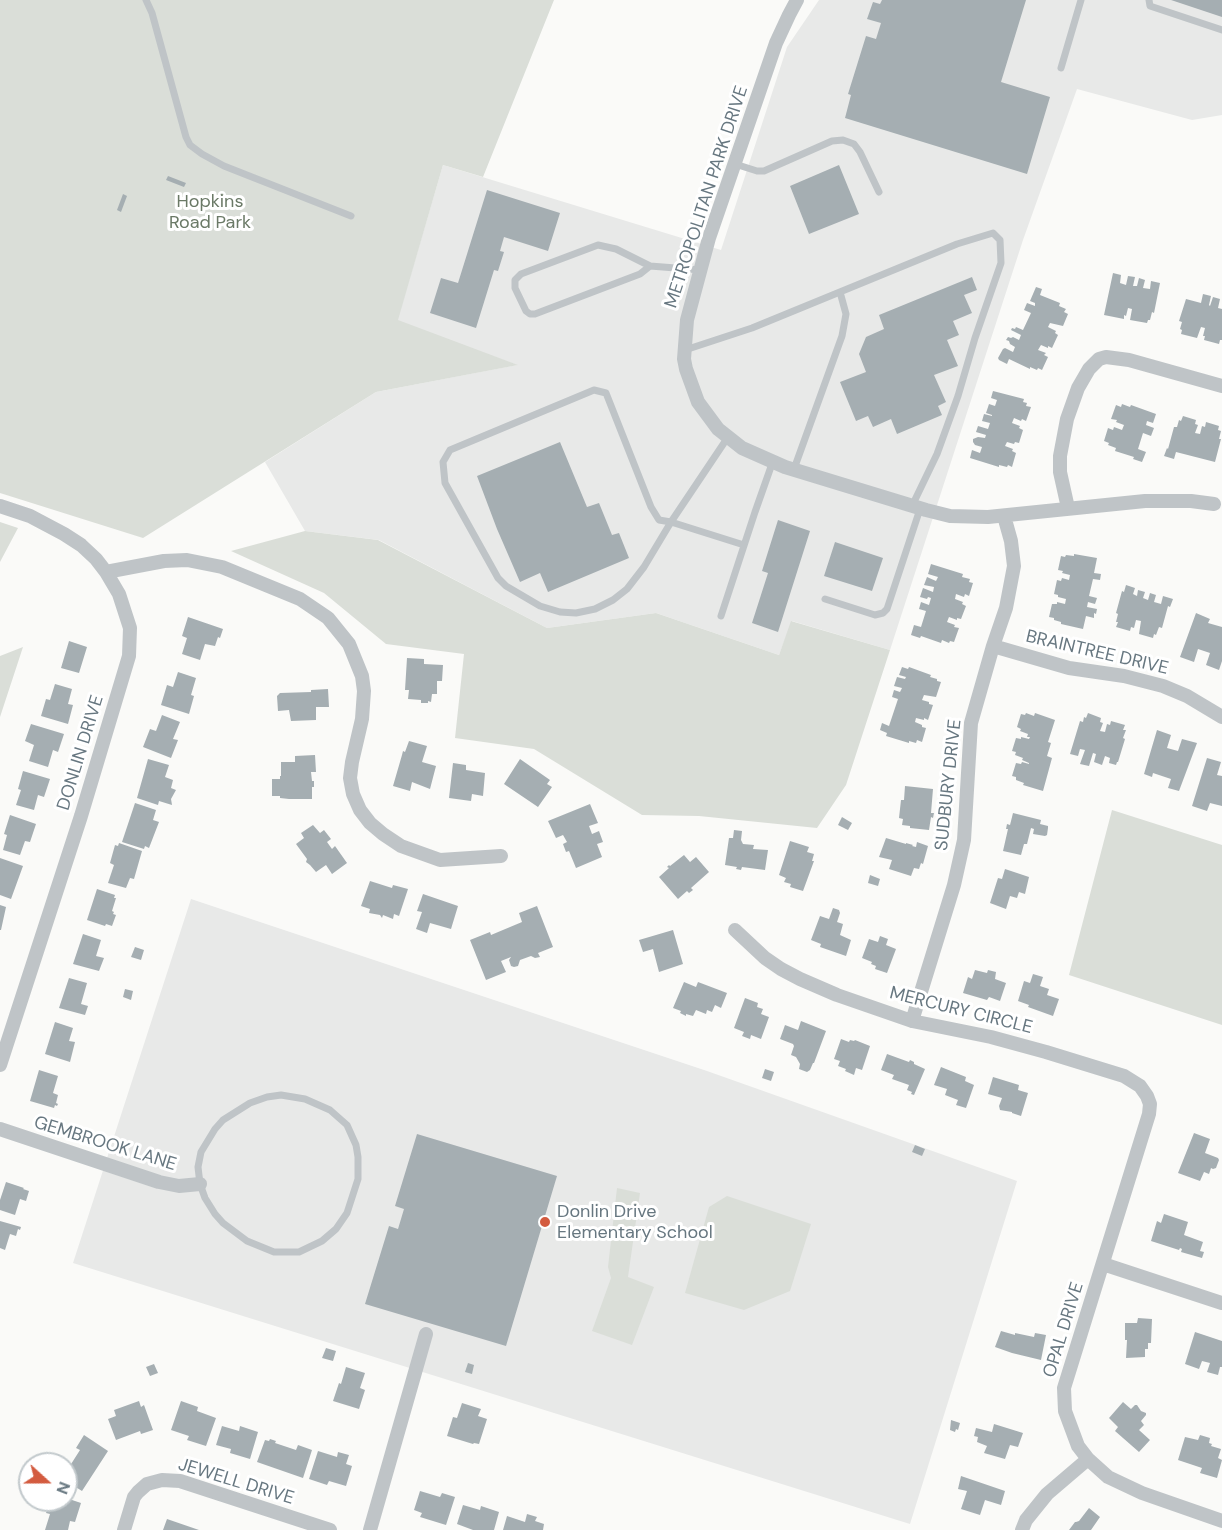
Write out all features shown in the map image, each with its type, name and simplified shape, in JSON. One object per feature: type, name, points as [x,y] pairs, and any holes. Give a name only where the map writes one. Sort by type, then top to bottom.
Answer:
[{"type":"street","name":"METROPOLITAN PARK DRIVE","points":[[797,0],[776,43],[709,238],[687,320],[686,369],[698,402],[718,429],[742,448],[794,470],[950,516],[1004,516],[1145,501],[1191,501],[1214,504]]},
{"type":"street","points":[[1068,508],[1060,472],[1060,456],[1067,419],[1078,388],[1089,369],[1099,359],[1106,357],[1129,360],[1222,386]]},
{"type":"street","name":"DONLIN DRIVE","points":[[0,506],[30,516],[64,534],[96,559],[119,594],[130,628],[129,656],[77,827],[0,1065]]},
{"type":"street","name":"SUDBURY DRIVE","points":[[912,1021],[954,885],[964,840],[971,723],[1006,608],[1014,566],[1011,541],[1004,516]]},
{"type":"street","points":[[106,572],[165,561],[187,560],[222,567],[300,599],[328,618],[349,644],[362,676],[364,691],[362,719],[350,778],[352,794],[360,810],[370,823],[400,846],[440,860],[501,855]]},
{"type":"street","name":"BRAINTREE DRIVE","points":[[993,646],[1068,668],[1124,676],[1163,686],[1187,696],[1222,717]]},
{"type":"street","name":"MERCURY CIRCLE","points":[[735,930],[765,958],[781,969],[837,995],[912,1021],[991,1037],[1124,1076]]},
{"type":"street","name":"OPAL DRIVE","points":[[1124,1076],[1140,1086],[1147,1096],[1150,1104],[1149,1114],[1064,1388],[1065,1411],[1078,1446],[1088,1459],[1108,1476],[1142,1493],[1222,1521]]},
{"type":"street","name":"GEMBROOK LANE","points":[[0,1129],[159,1182],[179,1186],[200,1184]]},
{"type":"street","points":[[1102,1264],[1222,1303]]},
{"type":"street","points":[[370,1530],[426,1334]]},
{"type":"street","points":[[1022,1530],[1026,1520],[1047,1494],[1088,1459]]},
{"type":"street","name":"JEWELL DRIVE","points":[[124,1530],[138,1492],[147,1484],[162,1480],[180,1481],[330,1530]]},
{"type":"lane","points":[[146,0],[152,13],[190,145],[224,166],[351,216]]},
{"type":"lane","points":[[1061,68],[1081,0]]},
{"type":"lane","points":[[1149,0],[1150,6],[1222,30]]},
{"type":"lane","points":[[735,164],[764,171],[832,141],[843,140],[854,144],[860,152],[879,192]]},
{"type":"lane","points":[[685,350],[753,328],[957,244],[993,233],[1000,240],[1001,263],[958,396],[916,507],[887,609],[875,615],[825,599]]},
{"type":"lane","points":[[650,266],[640,274],[536,314],[526,311],[515,288],[515,280],[521,274],[598,244],[616,249],[650,266],[700,270]]},
{"type":"lane","points":[[794,470],[842,336],[846,314],[840,292]]},
{"type":"lane","points":[[728,437],[671,522],[644,567],[627,588],[613,600],[595,609],[576,613],[560,612],[540,606],[506,586],[498,578],[445,483],[443,462],[450,450],[594,390],[606,393],[651,507],[659,520],[671,522],[744,545]]},
{"type":"lane","points":[[721,616],[773,462]]},
{"type":"lane","points":[[281,1095],[305,1099],[330,1110],[346,1125],[356,1145],[358,1179],[347,1213],[336,1229],[322,1241],[299,1252],[274,1252],[247,1241],[215,1214],[200,1184],[198,1167],[201,1152],[215,1129],[223,1120],[267,1097],[281,1095]]},
{"type":"shaded area","points":[[819,0],[1222,0],[1222,115],[1192,120],[1077,89],[1023,240],[890,650],[792,621],[779,655],[656,613],[547,628],[379,540],[305,531],[265,462],[376,392],[517,365],[397,321],[443,165],[721,250],[787,47]]},
{"type":"shaded area","name":"Donlin Drive Elementary School","points":[[191,899],[707,1071],[1017,1181],[910,1524],[73,1263]]},
{"type":"green space","name":"Hopkins Road Park","points":[[0,0],[554,0],[483,177],[443,165],[398,320],[518,365],[376,392],[143,538],[0,493]]},
{"type":"green space","points":[[0,522],[18,528],[0,562]]},
{"type":"green space","points":[[305,531],[378,540],[547,628],[656,613],[779,655],[791,621],[890,650],[846,785],[817,828],[699,816],[642,815],[534,749],[455,738],[464,654],[386,644],[324,593],[231,551]]},
{"type":"green space","points":[[23,647],[0,717],[0,656]]},
{"type":"green space","points":[[1112,810],[1222,845],[1222,1025],[1069,975]]},
{"type":"green space","points":[[617,1188],[640,1193],[628,1277],[654,1287],[632,1345],[592,1331],[611,1278],[608,1267]]},
{"type":"green space","points":[[727,1196],[811,1224],[790,1291],[744,1310],[685,1293],[709,1207]]},
{"type":"building","points":[[882,0],[1026,0],[1001,82],[1050,97],[1027,174],[845,118],[851,95],[848,94],[866,36],[876,39],[881,23],[867,19],[873,2],[880,4]]},
{"type":"building","points":[[1171,0],[1222,0],[1222,17]]},
{"type":"building","points":[[839,165],[859,214],[809,234],[790,186]]},
{"type":"building","points":[[168,176],[186,183],[184,187],[166,180]]},
{"type":"building","points":[[487,190],[560,213],[548,251],[504,237],[500,251],[504,252],[498,271],[494,270],[476,328],[430,313],[441,278],[458,283]]},
{"type":"building","points":[[123,194],[127,196],[121,212],[117,210]]},
{"type":"building","points":[[1113,273],[1121,275],[1120,283],[1126,285],[1128,276],[1135,277],[1133,286],[1137,286],[1139,278],[1145,280],[1143,288],[1150,289],[1151,281],[1160,283],[1154,313],[1152,312],[1147,323],[1130,320],[1132,309],[1128,308],[1124,319],[1104,315]]},
{"type":"building","points":[[972,277],[977,290],[964,295],[972,313],[953,321],[959,335],[947,340],[958,366],[934,375],[946,402],[938,406],[942,415],[897,434],[891,419],[873,427],[868,416],[856,421],[840,382],[866,372],[859,354],[866,337],[884,329],[879,315]]},
{"type":"building","points":[[1036,287],[1042,289],[1040,295],[1060,303],[1059,306],[1066,309],[1064,312],[1068,314],[1063,326],[1050,323],[1048,327],[1056,331],[1058,335],[1052,348],[1041,345],[1038,350],[1046,353],[1044,355],[1048,357],[1042,370],[1030,367],[1030,369],[1009,359],[1007,364],[998,358],[1005,348],[1013,352],[1015,347],[1006,340],[1008,337],[1013,337],[1019,340],[1021,335],[1011,330],[1016,327],[1023,330],[1031,313],[1024,310],[1027,303],[1035,306],[1035,303],[1030,301]]},
{"type":"building","points":[[1203,294],[1211,296],[1210,306],[1213,297],[1220,299],[1218,308],[1222,309],[1222,340],[1219,344],[1204,340],[1205,328],[1201,327],[1197,338],[1181,334],[1182,322],[1179,321],[1186,299],[1201,303]]},
{"type":"building","points":[[993,391],[1024,399],[1026,406],[1031,407],[1026,421],[1014,418],[1012,423],[1023,430],[1019,443],[1007,442],[1005,446],[1016,453],[1012,467],[999,465],[999,467],[970,458],[972,450],[980,453],[982,447],[975,445],[973,439],[985,438],[986,435],[976,432],[978,426],[988,429],[990,423],[982,421],[984,414],[992,416],[986,413],[989,404],[995,406],[997,400],[991,398]]},
{"type":"building","points":[[1122,404],[1156,414],[1153,423],[1147,421],[1146,425],[1154,428],[1151,436],[1143,433],[1138,449],[1146,452],[1142,462],[1115,451],[1116,448],[1104,441],[1108,428],[1113,430],[1114,427],[1122,430],[1124,425],[1111,419],[1116,405],[1121,407]]},
{"type":"building","points":[[1183,416],[1196,420],[1195,424],[1198,425],[1195,433],[1200,434],[1206,422],[1219,426],[1218,430],[1221,431],[1219,439],[1221,439],[1215,462],[1176,452],[1174,459],[1164,456],[1174,427],[1177,427]]},
{"type":"building","points":[[560,442],[587,507],[599,503],[612,535],[619,533],[629,558],[548,592],[540,573],[520,582],[477,476]]},
{"type":"building","points":[[778,520],[810,531],[778,632],[752,623],[768,573],[762,571]]},
{"type":"building","points":[[835,542],[883,558],[872,591],[824,576]]},
{"type":"building","points":[[1074,554],[1097,558],[1094,573],[1101,574],[1100,580],[1093,579],[1089,596],[1097,598],[1095,604],[1088,602],[1087,607],[1097,609],[1096,614],[1094,613],[1094,618],[1086,616],[1083,629],[1061,624],[1049,617],[1052,604],[1057,604],[1057,602],[1065,604],[1066,599],[1054,594],[1057,580],[1061,581],[1062,578],[1069,580],[1070,575],[1058,570],[1061,556],[1074,556]]},
{"type":"building","points":[[931,564],[963,574],[962,577],[970,579],[969,582],[973,583],[969,596],[956,594],[955,599],[966,606],[961,619],[949,617],[947,622],[959,628],[954,642],[949,643],[942,640],[941,643],[911,635],[914,625],[921,627],[926,611],[919,609],[921,602],[929,605],[931,598],[920,597],[923,588],[933,592],[934,587],[924,585],[927,577],[936,581],[938,577],[928,574]]},
{"type":"building","points":[[1126,585],[1135,588],[1133,594],[1137,596],[1138,590],[1145,592],[1143,598],[1148,600],[1150,593],[1156,595],[1154,602],[1161,604],[1163,596],[1173,599],[1170,607],[1168,606],[1162,628],[1159,627],[1153,638],[1139,634],[1141,621],[1136,620],[1134,628],[1131,627],[1130,631],[1116,627],[1118,614],[1116,613]]},
{"type":"building","points":[[1196,613],[1210,619],[1208,623],[1222,627],[1222,661],[1219,670],[1206,665],[1210,653],[1198,649],[1194,662],[1180,657]]},
{"type":"building","points":[[188,617],[223,629],[215,646],[205,644],[200,660],[182,654],[187,638],[182,636]]},
{"type":"building","points":[[69,641],[87,647],[79,673],[61,668]]},
{"type":"building","points":[[407,658],[424,659],[424,664],[443,665],[442,681],[437,681],[437,694],[432,694],[431,702],[421,703],[421,700],[408,699],[409,690],[405,690]]},
{"type":"building","points":[[902,667],[908,669],[909,667],[931,675],[930,677],[941,682],[936,697],[924,695],[922,700],[933,705],[928,720],[916,718],[915,722],[926,728],[922,742],[917,740],[916,743],[909,741],[909,743],[886,736],[887,733],[880,730],[882,723],[889,726],[898,699],[892,697],[894,690],[900,692],[902,688],[894,686],[897,677],[905,679],[906,677],[899,675]]},
{"type":"building","points":[[178,672],[196,678],[189,714],[161,705],[167,685],[173,687]]},
{"type":"building","points":[[55,684],[72,689],[68,704],[73,705],[68,724],[41,716],[46,699],[50,700]]},
{"type":"building","points":[[328,689],[329,707],[316,707],[316,720],[291,721],[289,710],[278,711],[277,696],[280,693]]},
{"type":"building","points":[[1035,713],[1055,720],[1048,742],[1051,743],[1047,756],[1052,758],[1043,791],[1023,785],[1024,783],[1012,776],[1016,763],[1029,764],[1012,751],[1016,738],[1029,739],[1030,737],[1027,737],[1028,734],[1017,727],[1021,714],[1034,716]]},
{"type":"building","points":[[1088,713],[1101,718],[1100,722],[1103,723],[1100,731],[1105,732],[1107,724],[1110,725],[1111,721],[1125,725],[1123,738],[1125,739],[1116,765],[1109,763],[1110,758],[1105,756],[1102,765],[1094,762],[1096,754],[1093,753],[1089,766],[1080,764],[1085,750],[1080,749],[1078,756],[1070,754],[1080,721],[1083,722]]},
{"type":"building","points":[[162,715],[180,722],[173,739],[178,740],[171,758],[143,747],[150,729],[156,731]]},
{"type":"building","points":[[31,724],[64,734],[58,752],[53,750],[48,767],[29,761],[34,745],[25,741]]},
{"type":"building","points":[[1157,730],[1171,735],[1167,748],[1178,751],[1182,739],[1197,743],[1179,791],[1168,788],[1171,779],[1153,773],[1152,777],[1144,774]]},
{"type":"building","points":[[409,741],[427,746],[422,762],[436,766],[430,789],[412,782],[410,791],[393,786],[403,751],[405,752]]},
{"type":"building","points":[[315,755],[316,772],[311,772],[312,781],[314,781],[312,799],[272,796],[272,779],[280,779],[281,762],[295,762],[295,756]]},
{"type":"building","points":[[1207,758],[1221,762],[1217,775],[1222,776],[1222,806],[1210,803],[1207,811],[1192,806]]},
{"type":"building","points":[[148,759],[169,765],[165,777],[173,780],[171,788],[176,790],[171,799],[172,805],[159,801],[158,805],[137,798]]},
{"type":"building","points":[[520,759],[550,780],[547,784],[552,787],[538,807],[504,784]]},
{"type":"building","points":[[453,763],[466,765],[466,770],[485,773],[483,796],[472,794],[471,801],[449,798]]},
{"type":"building","points":[[23,771],[50,779],[44,797],[38,795],[34,810],[16,805],[21,790],[18,789]]},
{"type":"building","points":[[905,786],[933,789],[931,813],[934,813],[929,830],[902,825],[903,819],[899,818]]},
{"type":"building","points":[[135,803],[156,810],[153,820],[159,822],[149,848],[145,846],[144,849],[122,842]]},
{"type":"building","points":[[590,804],[598,823],[589,826],[592,834],[599,831],[603,842],[597,844],[602,857],[576,868],[569,851],[566,852],[563,844],[567,842],[563,835],[556,838],[548,821]]},
{"type":"building","points":[[1013,813],[1041,820],[1040,824],[1048,826],[1045,836],[1033,834],[1034,829],[1031,828],[1027,844],[1024,844],[1021,855],[1003,851],[1007,824],[1010,825]]},
{"type":"building","points":[[10,815],[36,824],[30,842],[25,841],[20,855],[3,850],[7,835],[4,834]]},
{"type":"building","points":[[842,817],[852,823],[848,830],[838,825]]},
{"type":"building","points":[[313,825],[320,833],[324,830],[331,839],[327,842],[332,849],[335,846],[347,863],[332,874],[326,865],[316,872],[306,862],[307,859],[296,844],[304,838],[301,833]]},
{"type":"building","points":[[734,830],[742,831],[743,844],[754,845],[753,849],[768,850],[765,870],[742,867],[741,870],[725,865],[729,838],[733,838]]},
{"type":"building","points":[[886,838],[916,847],[917,842],[928,846],[923,864],[921,863],[919,869],[914,868],[911,876],[889,869],[892,860],[879,857]]},
{"type":"building","points":[[790,841],[809,847],[807,852],[814,854],[812,861],[814,861],[803,891],[790,887],[791,884],[784,882],[786,878],[779,875]]},
{"type":"building","points":[[119,843],[142,851],[134,879],[130,878],[126,888],[108,883],[114,865],[110,863],[115,845],[118,846]]},
{"type":"building","points":[[684,855],[690,862],[696,857],[709,872],[691,888],[693,890],[689,893],[687,891],[678,899],[659,877],[669,868],[667,867],[669,865]]},
{"type":"building","points":[[0,858],[23,866],[11,899],[0,895]]},
{"type":"building","points":[[1005,869],[1029,877],[1025,894],[1019,892],[1017,898],[1010,896],[1006,909],[990,903],[998,878],[1002,879]]},
{"type":"building","points":[[870,875],[880,879],[878,886],[868,883]]},
{"type":"building","points":[[370,881],[392,888],[393,885],[408,889],[399,916],[394,914],[393,919],[383,915],[382,918],[380,915],[369,913],[370,909],[361,906]]},
{"type":"building","points":[[97,889],[115,895],[112,911],[116,915],[112,926],[87,920]]},
{"type":"building","points":[[423,894],[458,906],[451,929],[430,923],[427,933],[416,929],[422,912],[417,911]]},
{"type":"building","points":[[0,905],[6,907],[1,930],[0,930]]},
{"type":"building","points":[[537,906],[553,947],[538,953],[540,957],[531,956],[520,960],[518,966],[511,966],[509,960],[511,957],[501,961],[506,972],[486,980],[470,940],[490,932],[491,935],[522,922],[519,913]]},
{"type":"building","points":[[833,908],[839,910],[840,913],[837,922],[843,924],[840,935],[851,940],[846,956],[820,947],[821,944],[811,940],[820,916],[829,919]]},
{"type":"building","points":[[673,930],[683,964],[659,972],[653,949],[643,952],[639,940]]},
{"type":"building","points":[[83,934],[101,940],[96,956],[104,958],[99,971],[73,964]]},
{"type":"building","points":[[880,936],[888,939],[886,945],[896,949],[887,973],[875,969],[876,966],[871,964],[872,962],[862,958],[869,939],[878,942]]},
{"type":"building","points":[[135,947],[144,950],[141,960],[131,957]]},
{"type":"building","points":[[975,970],[987,973],[988,970],[996,972],[995,979],[1006,983],[1000,1001],[963,993],[968,977],[972,979]]},
{"type":"building","points":[[1033,974],[1043,977],[1040,986],[1049,989],[1047,995],[1059,999],[1053,1016],[1018,1001],[1024,981],[1030,983]]},
{"type":"building","points":[[69,978],[87,983],[81,1004],[88,1006],[85,1015],[59,1008]]},
{"type":"building","points":[[684,982],[696,987],[698,982],[727,993],[721,1008],[715,1005],[712,1012],[707,1010],[706,1014],[696,1010],[693,1016],[680,1013],[681,1011],[673,1008]]},
{"type":"building","points":[[125,989],[133,991],[131,1000],[123,997]]},
{"type":"building","points":[[745,998],[758,1003],[757,1007],[763,1009],[761,1014],[769,1017],[761,1039],[751,1035],[750,1039],[742,1036],[744,1032],[734,1028]]},
{"type":"building","points":[[801,1021],[826,1031],[814,1063],[807,1072],[799,1069],[800,1064],[796,1057],[791,1055],[793,1044],[780,1039],[785,1025],[798,1030]]},
{"type":"building","points":[[55,1022],[73,1028],[69,1041],[75,1042],[70,1062],[45,1054]]},
{"type":"building","points":[[841,1039],[849,1042],[855,1040],[870,1046],[862,1070],[856,1068],[854,1075],[838,1066],[840,1061],[834,1059]]},
{"type":"building","points":[[887,1054],[909,1062],[910,1060],[925,1069],[914,1095],[907,1090],[909,1085],[892,1079],[894,1075],[881,1070]]},
{"type":"building","points":[[941,1067],[966,1077],[965,1081],[974,1085],[966,1108],[956,1105],[958,1100],[945,1095],[947,1089],[934,1085]]},
{"type":"building","points":[[765,1069],[774,1072],[771,1081],[762,1078]]},
{"type":"building","points":[[39,1070],[58,1076],[53,1093],[58,1095],[56,1103],[58,1104],[54,1108],[30,1101]]},
{"type":"building","points":[[993,1077],[1019,1085],[1018,1090],[1028,1093],[1021,1116],[1000,1110],[1002,1098],[988,1094]]},
{"type":"building","points":[[1194,1133],[1210,1139],[1205,1153],[1219,1160],[1216,1168],[1211,1168],[1209,1174],[1204,1172],[1200,1181],[1178,1173]]},
{"type":"building","points":[[417,1134],[557,1176],[506,1346],[365,1304],[389,1226],[398,1229],[404,1209],[395,1206]]},
{"type":"building","points":[[915,1145],[925,1149],[922,1156],[912,1152]]},
{"type":"building","points":[[6,1182],[29,1191],[26,1201],[20,1199],[15,1215],[0,1210],[0,1200]]},
{"type":"building","points":[[1164,1214],[1188,1222],[1184,1235],[1203,1242],[1200,1251],[1204,1252],[1202,1258],[1181,1252],[1180,1248],[1179,1250],[1151,1241],[1157,1221],[1161,1223]]},
{"type":"building","points":[[0,1221],[21,1227],[16,1236],[10,1234],[5,1250],[0,1248]]},
{"type":"building","points":[[1138,1318],[1152,1319],[1151,1343],[1148,1343],[1148,1349],[1145,1349],[1145,1357],[1126,1358],[1125,1323],[1137,1323]]},
{"type":"building","points":[[1001,1331],[1034,1337],[1035,1333],[1046,1335],[1041,1360],[995,1347]]},
{"type":"building","points":[[1195,1332],[1222,1341],[1222,1367],[1218,1375],[1207,1372],[1210,1363],[1202,1361],[1199,1369],[1185,1364]]},
{"type":"building","points":[[326,1348],[336,1351],[333,1361],[322,1358]]},
{"type":"building","points":[[468,1363],[474,1365],[472,1374],[465,1372]]},
{"type":"building","points":[[154,1364],[158,1373],[150,1376],[146,1367]]},
{"type":"building","points":[[346,1367],[365,1373],[360,1388],[365,1390],[359,1409],[333,1401]]},
{"type":"building","points":[[139,1401],[141,1407],[144,1405],[153,1430],[141,1434],[140,1431],[116,1440],[108,1419],[116,1416],[114,1410]]},
{"type":"building","points":[[181,1401],[198,1407],[197,1411],[216,1418],[206,1446],[187,1440],[189,1436],[171,1430]]},
{"type":"building","points":[[1123,1402],[1131,1409],[1137,1405],[1141,1411],[1146,1413],[1141,1421],[1144,1425],[1139,1430],[1150,1440],[1139,1452],[1115,1431],[1118,1427],[1109,1418]]},
{"type":"building","points":[[462,1403],[481,1409],[478,1416],[487,1419],[479,1444],[447,1436],[453,1417],[457,1418]]},
{"type":"building","points":[[951,1420],[960,1423],[955,1432],[950,1430]]},
{"type":"building","points":[[994,1424],[1023,1433],[1018,1447],[1010,1445],[1005,1459],[984,1453],[987,1446],[977,1442],[978,1437],[974,1436],[976,1428],[992,1432]]},
{"type":"building","points":[[222,1426],[239,1431],[240,1426],[258,1432],[250,1459],[230,1453],[231,1449],[216,1445]]},
{"type":"building","points":[[84,1435],[108,1451],[82,1491],[78,1488],[78,1453],[80,1450],[76,1448]]},
{"type":"building","points":[[1200,1435],[1210,1438],[1211,1446],[1221,1449],[1218,1458],[1222,1460],[1217,1478],[1200,1473],[1202,1468],[1178,1460],[1185,1437],[1198,1440]]},
{"type":"building","points":[[270,1439],[296,1450],[298,1445],[312,1450],[303,1478],[257,1462],[265,1440]]},
{"type":"building","points":[[318,1451],[337,1457],[338,1452],[349,1455],[346,1464],[352,1466],[346,1486],[329,1481],[327,1485],[309,1479]]},
{"type":"building","points":[[961,1476],[1005,1491],[1001,1505],[985,1500],[980,1515],[961,1509],[967,1491],[958,1489]]},
{"type":"building","points":[[420,1491],[440,1497],[442,1493],[455,1497],[446,1525],[420,1517],[422,1513],[414,1510]]},
{"type":"building","points":[[78,1502],[81,1503],[75,1522],[70,1521],[68,1530],[45,1530],[50,1514],[46,1513],[78,1512]]},
{"type":"building","points":[[463,1505],[480,1510],[481,1506],[499,1512],[494,1530],[473,1530],[457,1524]]},
{"type":"building","points":[[1089,1508],[1100,1517],[1091,1530],[1069,1530],[1075,1522],[1079,1521]]},
{"type":"building","points":[[527,1514],[537,1517],[535,1521],[544,1524],[543,1530],[503,1530],[507,1516],[525,1522]]},
{"type":"building","points":[[167,1519],[199,1530],[163,1530]]},
{"type":"place","name":"Donlin Drive Elementary School","points":[[545,1222]]}]
